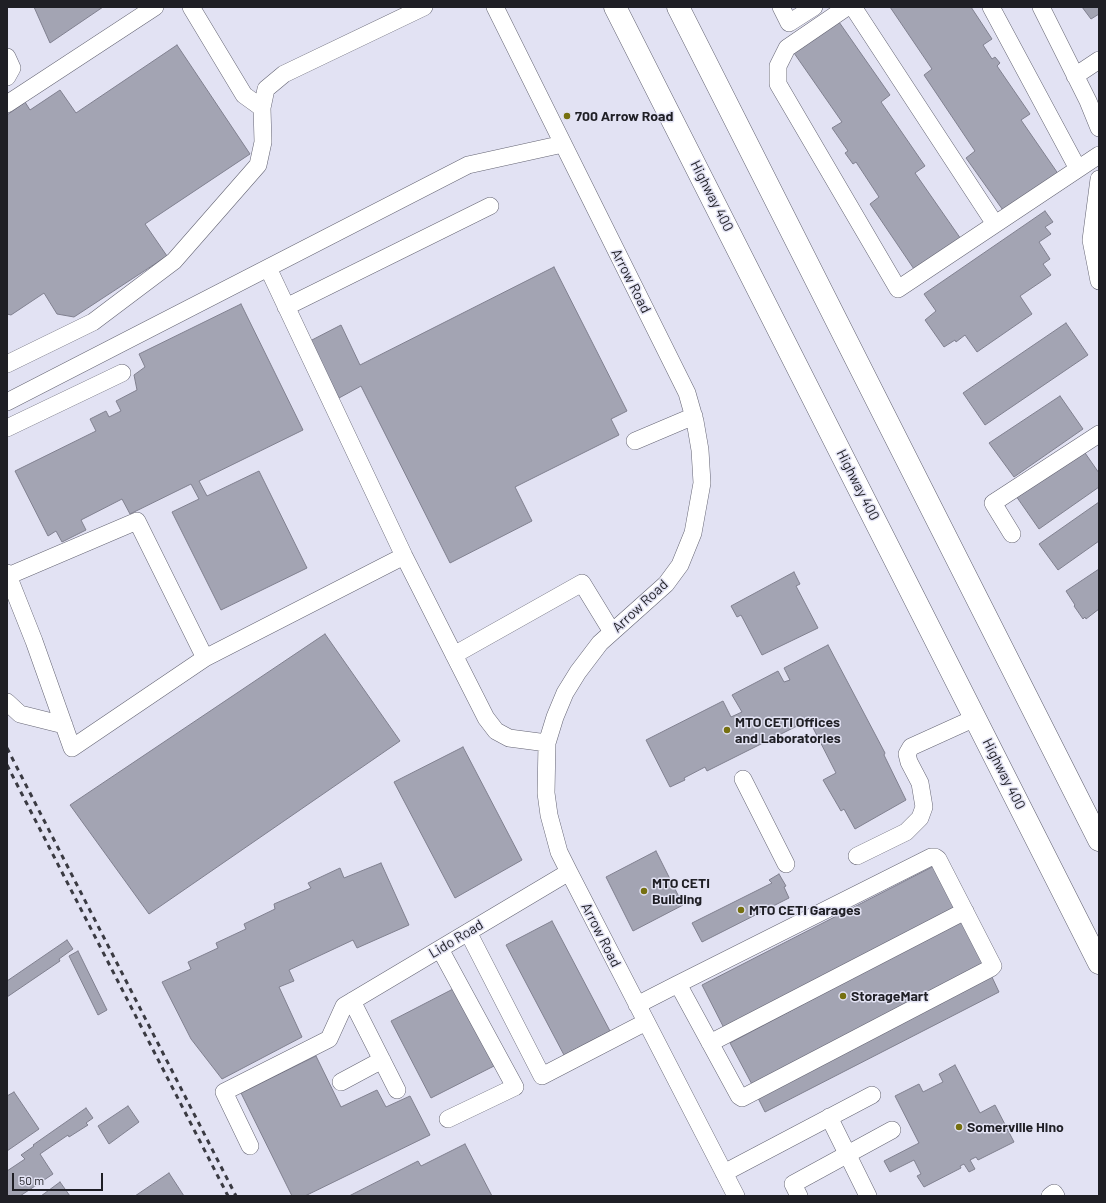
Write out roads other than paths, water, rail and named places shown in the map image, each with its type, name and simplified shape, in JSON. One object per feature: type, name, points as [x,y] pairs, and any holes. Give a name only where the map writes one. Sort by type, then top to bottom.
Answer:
[{"type":"highway","name":"Highway 400","points":[[615,7],[1099,963]]},
{"type":"highway","points":[[678,7],[1099,840]]},
{"type":"street","points":[[7,104],[155,7]]},
{"type":"street","points":[[191,7],[244,95],[262,108]]},
{"type":"street","points":[[7,364],[93,322],[174,261],[258,164],[263,142],[262,108],[266,89],[284,74],[424,7]]},
{"type":"street","name":"Arrow Road","points":[[495,7],[687,392],[694,416],[700,450],[702,483],[693,533],[680,565],[666,584],[600,643],[578,672],[565,693],[555,717],[547,743],[546,793],[549,815],[559,852],[736,1196]]},
{"type":"street","points":[[781,7],[789,23],[814,7]]},
{"type":"street","points":[[847,7],[787,48],[778,66],[778,84],[898,289],[1099,155]]},
{"type":"street","points":[[853,7],[995,224]]},
{"type":"street","points":[[991,7],[1078,168]]},
{"type":"street","points":[[1041,7],[1098,123]]},
{"type":"street","points":[[7,57],[12,68],[7,77]]},
{"type":"street","points":[[1076,76],[1099,60]]},
{"type":"street","points":[[7,402],[468,166],[563,144]]},
{"type":"street","points":[[1099,179],[1092,240],[1099,281]]},
{"type":"street","points":[[286,307],[490,206]]},
{"type":"street","points":[[268,268],[404,556],[486,718],[496,731],[509,738],[547,743]]},
{"type":"street","points":[[7,428],[122,373]]},
{"type":"street","points":[[635,441],[694,416]]},
{"type":"street","points":[[1012,534],[993,503],[1099,434]]},
{"type":"street","points":[[205,658],[137,521],[8,575],[34,641],[72,748],[205,658],[404,556]]},
{"type":"street","points":[[454,655],[582,583],[612,632]]},
{"type":"street","points":[[7,702],[20,714],[64,725]]},
{"type":"street","points":[[857,856],[906,832],[920,818],[924,807],[920,783],[909,762],[907,754],[911,747],[975,718]]},
{"type":"street","points":[[743,778],[786,864]]},
{"type":"street","points":[[637,1005],[678,984],[931,857],[938,859],[993,966],[745,1098],[739,1096],[678,984]]},
{"type":"street","name":"Lido Road","points":[[348,1004],[569,872]]},
{"type":"street","points":[[710,1043],[965,910]]},
{"type":"street","points":[[468,932],[542,1076],[646,1022]]},
{"type":"street","points":[[440,949],[516,1088],[448,1119]]},
{"type":"street","points":[[348,1004],[382,1060],[397,1090]]},
{"type":"street","points":[[250,1146],[224,1092],[329,1039],[348,1004]]},
{"type":"street","points":[[341,1082],[382,1060]]},
{"type":"street","points":[[724,1173],[872,1095]]},
{"type":"street","points":[[829,1117],[868,1196]]},
{"type":"street","points":[[799,1196],[793,1184],[892,1130]]},
{"type":"street","points":[[1050,1196],[1054,1193],[1056,1196]]},
{"type":"railway","points":[[7,748],[236,1196]]},
{"type":"railway","points":[[7,765],[228,1196]]},
{"type":"place","name":"700 Arrow Road","points":[[567,116]]},
{"type":"place","name":"MTO CETI Offices and Laboratories","points":[[727,730]]},
{"type":"place","name":"MTO CETI Building","points":[[644,891]]},
{"type":"place","name":"MTO CETI Garages","points":[[741,910]]},
{"type":"place","name":"StorageMart","points":[[843,996]]},
{"type":"place","name":"Somerville Hino","points":[[959,1127]]}]
